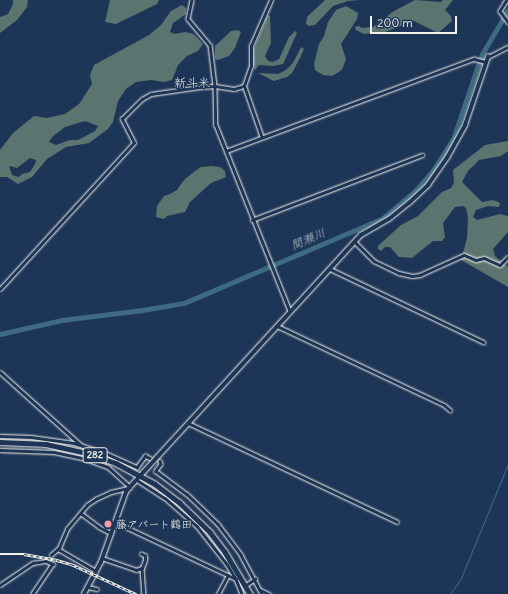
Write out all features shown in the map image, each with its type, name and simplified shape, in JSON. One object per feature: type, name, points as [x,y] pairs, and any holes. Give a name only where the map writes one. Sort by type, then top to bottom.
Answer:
[{"type":"highway","name":"282","points":[[0,442],[46,444],[87,453],[116,463],[138,478],[168,493],[191,512],[218,542],[238,578],[246,585],[250,594]]},
{"type":"street","points":[[192,0],[188,19],[210,45],[215,86],[216,125],[252,220],[269,256],[290,311]]},
{"type":"street","points":[[262,138],[244,86],[251,66],[251,46],[271,0]]},
{"type":"street","points":[[507,0],[500,10],[507,21]]},
{"type":"street","points":[[84,594],[102,558],[130,487],[361,235],[389,219],[409,204],[428,185],[447,158],[465,125],[485,62],[488,57],[507,48]]},
{"type":"street","points":[[226,151],[474,59],[485,62]]},
{"type":"street","points":[[0,289],[134,143],[122,119],[130,109],[142,99],[151,94],[215,86],[234,89],[244,86]]},
{"type":"street","points":[[252,220],[422,156]]},
{"type":"street","points":[[355,242],[374,261],[403,274],[412,276],[420,275],[464,256],[476,260],[484,258],[500,264],[508,257]]},
{"type":"street","points":[[330,269],[483,342]]},
{"type":"street","points":[[277,326],[444,405],[450,410]]},
{"type":"street","points":[[0,372],[81,445]]},
{"type":"street","points":[[188,423],[398,522]]},
{"type":"street","points":[[0,436],[31,437],[81,445],[114,456],[137,467],[145,456],[150,458]]},
{"type":"street","points":[[0,450],[54,452],[86,458],[108,467],[130,487]]},
{"type":"street","points":[[160,461],[161,464],[156,472],[187,494],[213,519],[234,545],[262,594]]},
{"type":"street","points":[[52,555],[58,549],[67,530],[82,514],[87,505],[111,492],[130,487]]},
{"type":"street","points":[[82,514],[98,527],[111,533]]},
{"type":"street","points":[[115,522],[228,575],[238,578],[242,594]]},
{"type":"street","points":[[58,549],[96,571]]},
{"type":"street","points":[[141,554],[145,556],[142,568],[144,594]]},
{"type":"street","points":[[102,558],[129,568],[142,568]]},
{"type":"street","points":[[0,585],[33,562],[46,561],[53,564],[33,594]]},
{"type":"street","points":[[218,594],[228,575]]},
{"type":"street","points":[[246,585],[255,580]]},
{"type":"street","points":[[88,587],[97,589]]},
{"type":"street","points":[[260,590],[269,594]]},
{"type":"green space","points":[[13,0],[28,0],[27,7],[17,20],[0,33],[0,17],[8,14],[13,4]]},
{"type":"green space","points":[[110,0],[159,0],[157,4],[116,24],[105,22]]},
{"type":"green space","points":[[325,0],[360,0],[348,1],[333,6],[315,25],[309,26],[306,24],[307,17]]},
{"type":"green space","points":[[415,0],[441,2],[443,0],[453,0],[445,10],[451,16],[452,21],[438,33],[414,21],[385,32],[364,34],[356,30],[355,27],[359,26],[362,28],[373,27],[394,11]]},
{"type":"green space","points":[[182,5],[186,8],[186,14],[173,23],[170,32],[175,34],[185,32],[194,34],[203,44],[198,51],[187,56],[178,65],[172,80],[164,82],[151,80],[136,82],[126,89],[118,101],[113,122],[108,129],[89,143],[66,147],[47,159],[32,177],[18,184],[7,177],[0,177],[0,150],[13,133],[34,116],[47,118],[65,114],[79,104],[92,84],[90,75],[94,65],[149,35],[161,25],[171,11]],"holes":[[[85,121],[98,126],[95,131],[78,140],[70,140],[56,145],[49,142],[53,136],[65,127]],[[30,158],[36,160],[30,172],[22,174],[19,177],[12,175],[9,166],[17,168]]]},
{"type":"green space","points":[[346,6],[358,13],[357,19],[341,44],[346,59],[342,70],[332,76],[323,75],[315,70],[314,64],[319,44],[324,36],[328,22],[336,10]]},
{"type":"green space","points":[[268,15],[270,16],[271,43],[265,56],[268,61],[273,62],[279,59],[289,37],[295,31],[297,33],[283,64],[273,66],[259,65],[255,70],[252,62],[253,51]]},
{"type":"green space","points":[[238,30],[241,32],[235,48],[229,56],[218,60],[215,59],[215,46],[231,31]]},
{"type":"green space","points":[[301,47],[304,49],[300,58],[292,73],[287,77],[274,81],[258,73],[278,74],[286,70],[293,63]]},
{"type":"green space","points":[[508,141],[508,151],[501,156],[479,160],[468,171],[462,182],[482,202],[493,200],[500,203],[499,207],[488,206],[476,210],[473,217],[477,220],[500,214],[508,216],[508,232],[493,249],[495,256],[508,267],[508,287],[461,260],[467,238],[468,217],[466,208],[463,206],[455,207],[443,223],[445,237],[442,241],[433,241],[412,258],[399,257],[390,247],[385,247],[381,251],[378,249],[378,246],[401,225],[418,216],[442,192],[451,188],[454,183],[453,170],[485,145]]},
{"type":"green space","points":[[201,167],[220,167],[225,171],[226,177],[211,183],[190,202],[185,212],[167,216],[164,219],[156,217],[157,206],[164,196],[177,190],[184,180]]},
{"type":"waterway","name":"間瀬川","points":[[0,334],[62,320],[184,303],[383,218],[415,191],[433,170],[453,139],[482,54],[508,10]]},
{"type":"waterway","points":[[450,594],[461,578],[508,464]]},
{"type":"railway","points":[[0,554],[24,554],[71,564],[136,594]]},
{"type":"place","name":"藤アパート鶴田","points":[[108,524]]},
{"type":"district","name":"新斗米","points":[[192,83]]}]
